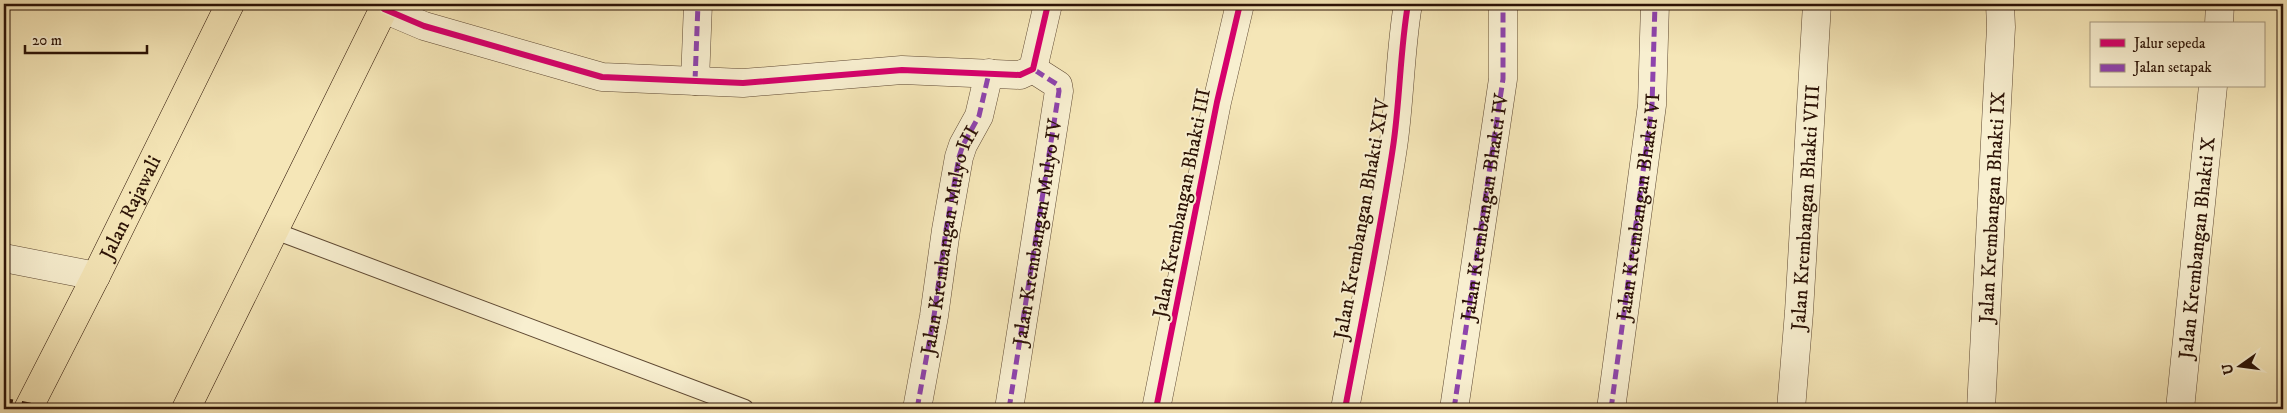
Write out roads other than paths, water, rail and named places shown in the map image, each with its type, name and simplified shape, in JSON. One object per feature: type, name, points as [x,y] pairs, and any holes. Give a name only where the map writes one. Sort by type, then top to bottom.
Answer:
[{"type":"main road","name":"Jalan Rajawali","points":[[28,409],[230,4]]},
{"type":"main road","points":[[186,409],[385,7]]},
{"type":"street","points":[[695,81],[698,4]]},
{"type":"street","points":[[385,7],[424,26],[602,77],[743,83],[902,70],[989,74],[1026,72],[1048,4]]},
{"type":"street","name":"Jalan Krembangan Bhakti III","points":[[1156,409],[1215,112],[1240,4]]},
{"type":"street","name":"Jalan Krembangan Bhakti XIV","points":[[1345,409],[1388,182],[1398,112],[1404,28],[1408,4]]},
{"type":"street","name":"Jalan Krembangan Bhakti IV","points":[[1454,409],[1503,80],[1503,4]]},
{"type":"street","name":"Jalan Krembangan Bhakti VI","points":[[1611,409],[1652,105],[1655,4]]},
{"type":"street","name":"Jalan Krembangan Bhakti VIII","points":[[1791,409],[1800,302],[1816,4]]},
{"type":"street","name":"Jalan Krembangan Bhakti IX","points":[[1981,409],[2001,27],[2000,4]]},
{"type":"street","points":[[2219,22],[2220,4]]},
{"type":"street","name":"Jalan Krembangan Mulyo IV","points":[[1009,409],[1059,91],[1058,85],[1026,72]]},
{"type":"street","name":"Jalan Krembangan Mulyo III","points":[[916,409],[934,316],[946,230],[959,157],[963,145],[979,116],[989,74]]},
{"type":"street","name":"Jalan Krembangan Bhakti X","points":[[2180,409],[2213,88]]},
{"type":"street","points":[[4,258],[96,276]]},
{"type":"lane","points":[[274,231],[745,408]]},
{"type":"railway","points":[[4,400],[56,409]]}]
